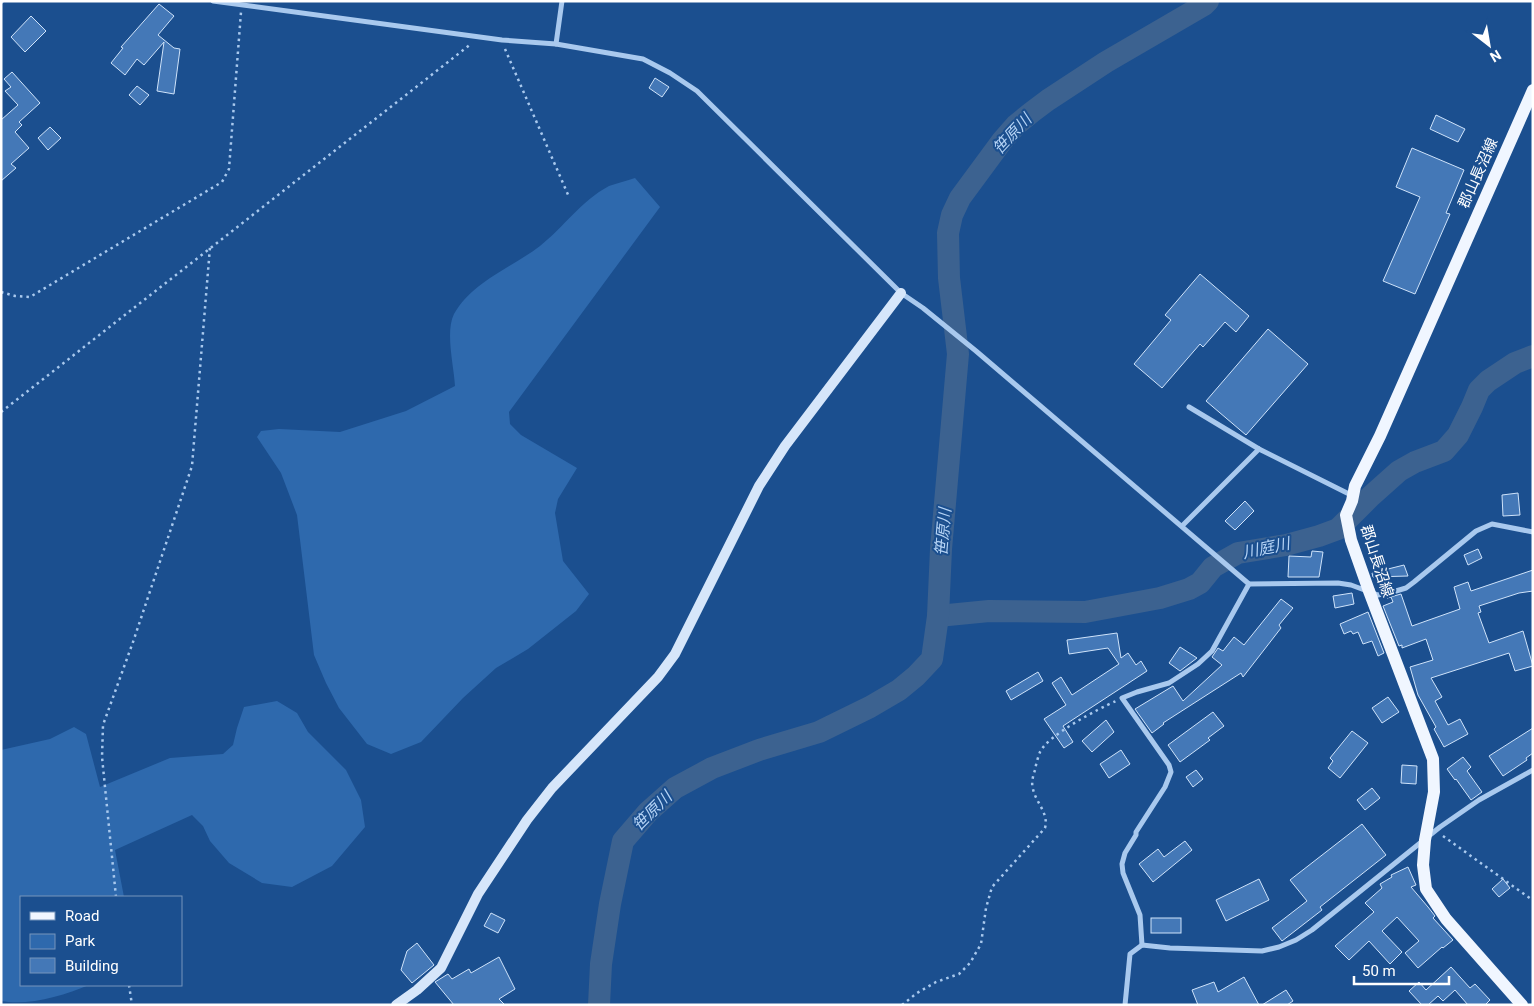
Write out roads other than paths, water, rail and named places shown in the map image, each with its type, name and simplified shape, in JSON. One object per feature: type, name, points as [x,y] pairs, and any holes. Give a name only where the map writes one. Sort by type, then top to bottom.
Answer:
[{"type":"main road","name":"郡山長沼線","points":[[1522,1005],[1446,919],[1426,889],[1423,864],[1425,840],[1434,792],[1433,759],[1369,591],[1351,540],[1346,515],[1353,499],[1354,486],[1380,436],[1533,90]]},
{"type":"street","points":[[213,1],[502,40],[556,44],[643,59],[670,73],[696,91],[901,293],[923,308],[976,351],[1249,584],[1338,583],[1351,585],[1378,594],[1406,588],[1476,531],[1492,524],[1533,532]]},
{"type":"street","points":[[556,44],[562,1]]},
{"type":"street","points":[[396,1005],[422,986],[441,968],[478,894],[542,800],[658,677],[675,654],[759,486],[785,446],[901,293]]},
{"type":"street","points":[[1189,407],[1259,449],[1353,499]]},
{"type":"street","points":[[1182,526],[1259,449]]},
{"type":"street","points":[[1142,944],[1140,915],[1123,873],[1122,864],[1125,853],[1165,787],[1171,772],[1169,765],[1122,698],[1169,683],[1198,664],[1212,651],[1249,584]]},
{"type":"street","points":[[1125,1005],[1130,954],[1142,944],[1170,948],[1262,951],[1296,940],[1312,930],[1436,831],[1479,800],[1533,770]]},
{"type":"waterway","name":"笹原川","points":[[599,1005],[601,964],[610,904],[623,841],[648,812],[675,788],[712,768],[759,750],[819,732],[870,707],[899,690],[932,659],[938,616],[941,549],[958,354],[949,278],[948,233],[952,215],[960,198],[1002,141],[1016,125],[1032,112],[1106,62],[1208,1]]},
{"type":"waterway","name":"川庭川","points":[[938,616],[989,611],[1085,612],[1160,598],[1189,589],[1200,583],[1213,567],[1238,553],[1286,545],[1338,529],[1399,471],[1415,462],[1444,451],[1458,435],[1479,390],[1488,381],[1515,363],[1533,356]]}]
